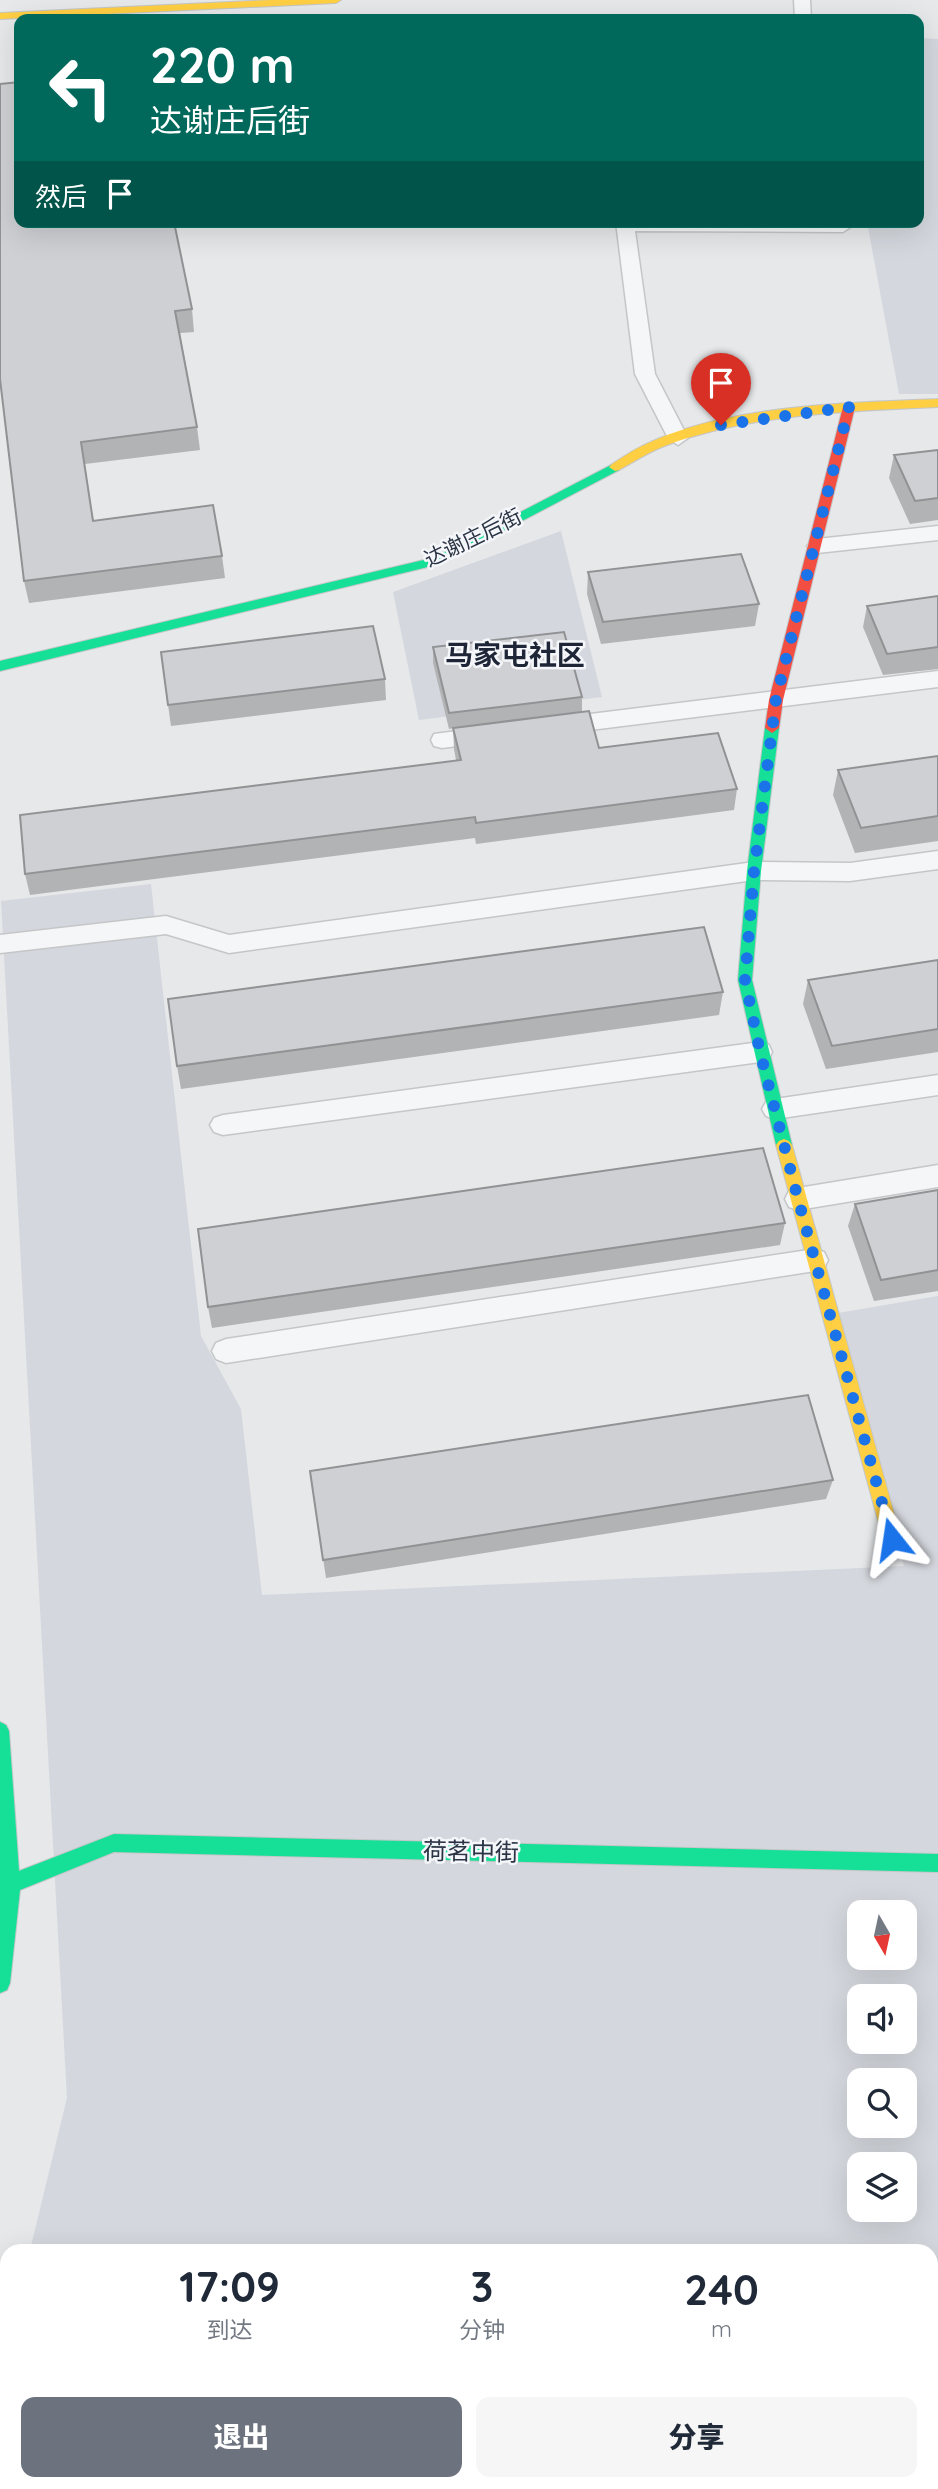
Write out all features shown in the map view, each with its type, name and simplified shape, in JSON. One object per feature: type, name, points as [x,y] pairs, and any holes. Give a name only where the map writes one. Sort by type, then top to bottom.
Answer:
[{"type":"street","points":[[42,14],[335,0]]},
{"type":"street","name":"达谢庄后街","points":[[0,666],[436,561],[660,443],[721,425],[849,407],[938,403]]},
{"type":"street","points":[[849,407],[817,546],[776,699],[754,871],[745,980],[760,1052],[798,1199],[892,1539]]},
{"type":"street","points":[[0,1731],[11,1884],[0,1983]]},
{"type":"street","name":"荷茗中街","points":[[11,1884],[114,1843],[938,1863]]},
{"type":"lane","points":[[627,228],[645,374],[678,438]]},
{"type":"lane","points":[[817,546],[938,533]]},
{"type":"lane","points":[[536,729],[938,679]]},
{"type":"lane","points":[[442,740],[509,732]]},
{"type":"lane","points":[[0,944],[166,925],[229,944],[754,871],[849,872],[938,860]]},
{"type":"lane","points":[[223,1125],[760,1052]]},
{"type":"lane","points":[[775,1109],[938,1085]]},
{"type":"lane","points":[[798,1199],[938,1177]]},
{"type":"lane","points":[[226,1351],[815,1260]]},
{"type":"shaded area","points":[[924,38],[938,39],[938,394],[899,394],[868,228],[924,228]]},
{"type":"shaded area","points":[[561,531],[602,697],[419,720],[393,592]]},
{"type":"shaded area","points":[[151,884],[201,1336],[241,1409],[262,1595],[904,1566],[838,1313],[938,1296],[938,2244],[31,2244],[67,2098],[1,901]]},
{"type":"building","points":[[14,83],[14,228],[175,228],[192,309],[175,311],[197,427],[81,442],[93,521],[213,505],[222,556],[24,581],[0,379],[0,84]]},
{"type":"building","points":[[938,450],[938,498],[915,501],[894,455]]},
{"type":"building","points":[[741,554],[759,604],[603,622],[588,572]]},
{"type":"building","points":[[938,596],[938,647],[887,654],[867,606]]},
{"type":"building","points":[[373,626],[385,679],[168,705],[161,652]]},
{"type":"building","points":[[564,632],[582,697],[449,713],[433,647]]},
{"type":"building","points":[[589,711],[599,748],[718,733],[737,789],[476,823],[475,817],[25,874],[20,815],[461,760],[453,728]]},
{"type":"building","points":[[938,756],[938,816],[861,828],[838,770]]},
{"type":"building","points":[[704,927],[723,992],[177,1066],[168,999]]},
{"type":"building","points":[[938,960],[938,1029],[832,1046],[808,980]]},
{"type":"building","points":[[763,1148],[785,1223],[208,1307],[198,1229]]},
{"type":"building","points":[[938,1190],[938,1270],[881,1280],[855,1204]]},
{"type":"building","points":[[808,1395],[833,1480],[323,1560],[310,1471]]},
{"type":"traffic: fast","points":[[0,666],[436,561],[615,467]]},
{"type":"traffic: fast","points":[[772,728],[754,871],[745,980],[784,1145]]},
{"type":"traffic: fast","points":[[0,1731],[11,1884],[0,1983]]},
{"type":"traffic: fast","points":[[11,1884],[114,1843],[938,1863]]},
{"type":"traffic: slow","points":[[42,14],[336,0]]},
{"type":"traffic: slow","points":[[0,16],[14,15]]},
{"type":"traffic: slow","points":[[615,467],[662,442],[729,423],[798,412],[938,403]]},
{"type":"traffic: slow","points":[[784,1145],[892,1539]]},
{"type":"traffic: jam","points":[[772,728],[776,700],[849,407]]},
{"type":"district","name":"马家屯社区","points":[[515,655]]},
{"type":"route","points":[[721,425],[849,407],[817,546],[776,699],[754,871],[745,980],[760,1052],[798,1199],[892,1539]]}]
